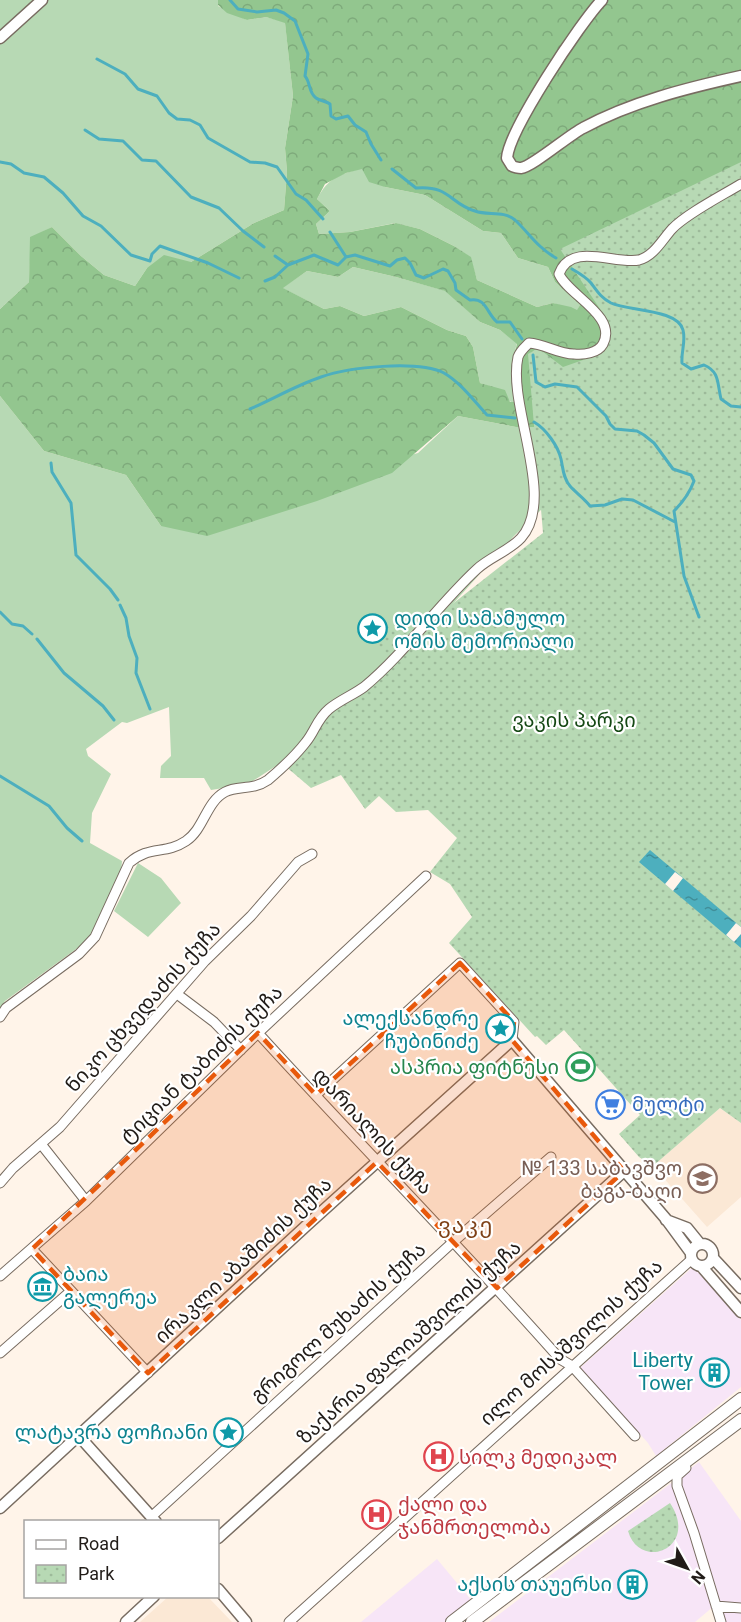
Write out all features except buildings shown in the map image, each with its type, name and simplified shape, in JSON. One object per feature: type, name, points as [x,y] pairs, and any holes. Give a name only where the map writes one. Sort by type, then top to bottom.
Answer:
[{"type":"main road","points":[[452,1622],[741,1399]]},
{"type":"main road","points":[[472,1622],[741,1420]]},
{"type":"street","points":[[0,38],[42,0]]},
{"type":"street","points":[[602,0],[548,78],[509,144],[507,158],[512,166],[521,168],[529,165],[578,131],[611,115],[675,93],[741,76]]},
{"type":"street","points":[[0,1017],[6,1008],[79,954],[95,937],[129,864],[148,851],[171,850],[188,840],[202,824],[216,799],[225,791],[252,788],[266,781],[308,741],[315,725],[328,710],[363,687],[394,658],[479,567],[521,538],[534,512],[532,475],[517,387],[518,356],[529,343],[563,353],[586,354],[602,345],[605,336],[602,320],[563,282],[559,274],[562,266],[580,257],[638,260],[658,246],[674,227],[741,184]]},
{"type":"street","name":"ნიკო ცხვედაძის ქუჩა","points":[[0,1183],[13,1168],[60,1127],[205,961],[251,916],[298,862],[312,854]]},
{"type":"street","name":"ტიციან ტაბიძის ქუჩა","points":[[0,1276],[86,1201],[258,1033],[426,876]]},
{"type":"street","points":[[316,1095],[460,963],[513,1022],[512,1040],[666,1219],[694,1264],[701,1266],[709,1264],[713,1258]]},
{"type":"street","points":[[177,994],[214,1022],[241,1050]]},
{"type":"street","name":"დარიალის ქუჩა","points":[[258,1033],[497,1288],[560,1359],[572,1366],[635,1436]]},
{"type":"street","name":"ირაკლი აბაშიძის ქუჩა","points":[[0,1508],[512,1040]]},
{"type":"street","points":[[41,1144],[86,1201]]},
{"type":"street","name":"გრიგოლ მუხაძის ქუჩა","points":[[154,1519],[453,1242],[551,1157]]},
{"type":"street","name":"ზაქარია ფალიაშვილის ქუჩა","points":[[219,1537],[624,1171]]},
{"type":"street","points":[[666,1219],[687,1228],[700,1244],[710,1248],[713,1258],[741,1288]]},
{"type":"street","points":[[691,1256],[694,1247],[700,1244]]},
{"type":"street","points":[[32,1249],[148,1373]]},
{"type":"street","name":"ილო მოსაშვილის ქუჩა","points":[[289,1622],[691,1256]]},
{"type":"street","points":[[701,1266],[741,1312]]},
{"type":"street","points":[[0,1353],[71,1291]]},
{"type":"street","points":[[79,1436],[154,1519]]},
{"type":"street","points":[[693,1456],[688,1466],[677,1476],[677,1486],[694,1533],[718,1620]]},
{"type":"street","points":[[658,1481],[668,1480],[677,1486]]},
{"type":"street","points":[[219,1590],[246,1622]]},
{"type":"street","points":[[126,1622],[152,1598]]},
{"type":"street","points":[[716,1606],[741,1608]]},
{"type":"highlighted area","points":[[460,963],[514,1022],[512,1040],[624,1171],[497,1288],[377,1162],[148,1373],[32,1249],[258,1033],[316,1095]]},
{"type":"shaded area","name":"№ 133 საბავშვო ბაგა-ბაღი","points":[[720,1108],[741,1123],[741,1197],[707,1227],[653,1166]]},
{"type":"shaded area","points":[[693,1267],[741,1320],[741,1387],[656,1456],[648,1443],[580,1368]]},
{"type":"shaded area","points":[[699,1462],[741,1521],[741,1622],[721,1622],[714,1606],[695,1622],[489,1622]]},
{"type":"shaded area","points":[[437,1559],[472,1601],[445,1622],[361,1622]]},
{"type":"shaded area","points":[[167,1598],[209,1598],[232,1622],[140,1622]]},
{"type":"green space","points":[[0,0],[218,0],[218,6],[247,20],[266,17],[285,22],[293,96],[285,148],[287,172],[284,210],[254,223],[191,262],[147,268],[135,286],[104,275],[52,227],[31,238],[29,282],[0,309]]},
{"type":"green space","points":[[218,0],[741,0],[741,294],[608,314],[613,341],[537,427],[516,427],[458,416],[392,473],[317,501],[207,536],[161,526],[126,475],[44,451],[0,396],[0,309],[29,282],[30,237],[52,227],[104,275],[135,286],[147,268],[164,255],[191,262],[254,223],[284,210],[287,172],[285,148],[293,96],[285,23],[266,17],[247,20],[227,13],[218,5]],"holes":[[[362,169],[369,182],[425,195],[483,231],[501,233],[518,258],[548,267],[555,282],[580,305],[577,310],[553,303],[537,307],[477,280],[471,257],[420,229],[396,223],[350,232],[319,234],[316,224],[330,211],[317,199],[325,184],[346,173]],[[353,267],[445,291],[480,322],[500,330],[517,344],[511,366],[514,402],[510,402],[505,390],[480,383],[473,347],[466,336],[447,330],[401,307],[364,316],[340,306],[324,309],[283,288],[307,271],[338,277]]]},
{"type":"green space","name":"ვაკის პარკი","points":[[741,162],[741,1123],[720,1108],[653,1166],[639,1157],[619,1134],[640,1115],[564,1030],[546,1045],[537,1036],[535,1037],[449,943],[472,917],[450,884],[430,872],[457,838],[428,810],[396,812],[379,796],[365,809],[341,775],[311,788],[284,765],[308,741],[311,725],[328,708],[360,689],[390,658],[361,632],[372,619],[401,633],[418,631],[543,533],[528,354],[538,348],[563,367],[600,354],[610,324],[560,249]]},
{"type":"green space","points":[[362,168],[385,187],[425,195],[483,231],[501,233],[518,258],[548,267],[555,282],[580,305],[577,311],[553,303],[537,307],[477,280],[470,257],[420,229],[395,223],[350,232],[319,234],[316,224],[330,211],[317,199],[321,192],[335,178]]},
{"type":"green space","points":[[353,267],[446,291],[480,322],[500,330],[517,343],[511,366],[514,402],[492,387],[480,383],[473,347],[466,336],[447,330],[401,307],[364,316],[340,306],[324,309],[282,288],[307,271],[338,277]]},
{"type":"green space","points":[[0,396],[44,451],[126,475],[161,526],[418,453],[458,416],[516,427],[537,427],[543,508],[514,536],[423,637],[391,658],[308,741],[304,740],[279,764],[248,784],[211,790],[204,778],[160,778],[161,766],[171,756],[169,707],[127,723],[122,722],[86,749],[88,756],[111,774],[92,813],[90,843],[122,861],[121,872],[94,930],[83,944],[5,1001],[0,1009]]},
{"type":"green space","points":[[138,863],[161,878],[181,903],[148,937],[114,911]]},
{"type":"green space","points":[[670,1503],[677,1519],[678,1532],[673,1542],[665,1549],[654,1552],[644,1550],[634,1543],[628,1531]]},
{"type":"water","points":[[650,850],[741,927],[741,948],[639,862]]},
{"type":"pier","points":[[675,872],[683,878],[673,891],[665,884]]},
{"type":"pier","points":[[736,923],[741,927],[741,934],[734,942],[726,935]]},
{"type":"waterway","points":[[230,0],[238,9],[257,12],[276,10],[295,21],[308,54],[305,76],[313,96],[330,104],[331,116],[336,119],[348,116],[355,125],[366,132],[381,160]]},
{"type":"waterway","points":[[97,59],[125,74],[138,89],[157,96],[169,113],[177,119],[190,120],[200,125],[208,138],[250,162],[277,167],[296,194],[306,200],[323,219]]},
{"type":"waterway","points":[[85,130],[99,139],[123,141],[142,160],[156,161],[191,197],[219,208],[264,247]]},
{"type":"waterway","points":[[0,162],[11,164],[24,173],[44,177],[63,193],[83,216],[101,226],[131,255],[150,261],[152,254],[160,246],[208,263],[239,278]]},
{"type":"waterway","points":[[392,169],[416,188],[436,189],[467,208],[510,217],[556,258]]},
{"type":"waterway","points":[[330,232],[346,257]]},
{"type":"waterway","points":[[265,281],[275,277],[288,265],[314,255],[338,265],[346,257],[355,255],[390,266],[397,260],[405,258],[416,275],[424,278],[443,269],[448,271],[456,290],[470,300],[480,301],[497,322],[510,322],[522,339]]},
{"type":"waterway","points":[[275,256],[288,265]]},
{"type":"waterway","points":[[572,269],[587,279],[602,297],[611,303],[663,314],[679,323],[684,334],[682,363],[691,369],[704,365],[709,368],[717,379],[721,399],[731,406],[741,407]]},
{"type":"waterway","points":[[533,355],[536,382],[545,387],[555,384],[577,387],[606,416],[615,429],[637,431],[644,435],[654,443],[673,469],[691,475],[694,481],[686,497],[674,511],[684,576],[699,617]]},
{"type":"waterway","points":[[250,409],[303,384],[333,373],[383,366],[401,366],[432,369],[444,373],[462,387],[487,415],[515,418]]},
{"type":"waterway","points":[[534,422],[547,433],[554,443],[568,483],[590,506],[605,505],[622,499],[633,500],[675,522]]},
{"type":"waterway","points":[[51,463],[52,472],[71,503],[76,555],[118,600]]},
{"type":"waterway","points":[[120,605],[137,658],[136,673],[150,709]]},
{"type":"waterway","points":[[0,612],[12,624],[23,626],[32,634]]},
{"type":"waterway","points":[[37,639],[64,673],[103,706],[114,720]]},
{"type":"waterway","points":[[0,776],[49,806],[67,828],[82,841]]},
{"type":"place","name":"დიდი სამამულო ომის მემორიალი","points":[[373,629]]},
{"type":"place","name":"ალექსანდრე ჩუბინიძე","points":[[500,1029]]},
{"type":"place","name":"ასპრია ფიტნესი","points":[[580,1067]]},
{"type":"place","name":"მულტი","points":[[611,1104]]},
{"type":"place","name":"№ 133 საბავშვო ბაგა-ბაღი","points":[[703,1179]]},
{"type":"place","name":"ბაია გალერეა","points":[[42,1286]]},
{"type":"place","name":"Liberty Tower","points":[[714,1372]]},
{"type":"place","name":"ლატავრა ფოჩიანი","points":[[229,1432]]},
{"type":"place","name":"სილკ მედიკალ","points":[[438,1457]]},
{"type":"place","name":"ქალი და ჯანმრთელობა","points":[[377,1515]]},
{"type":"place","name":"აქსის თაუერსი","points":[[633,1584]]},
{"type":"district","name":"ვაკე","points":[[466,1225]]}]
